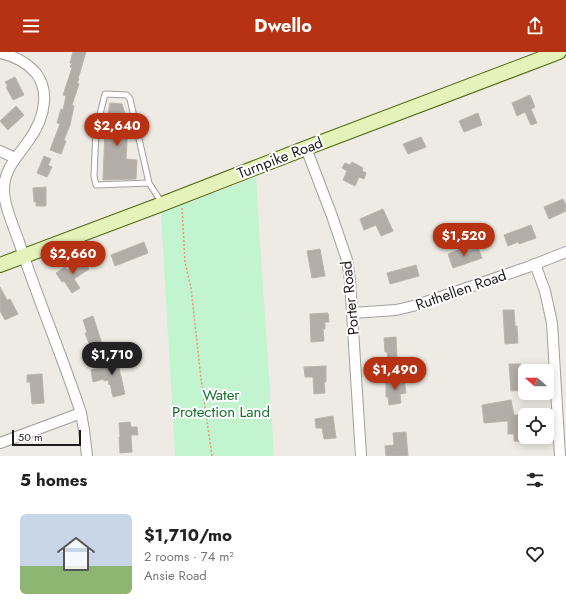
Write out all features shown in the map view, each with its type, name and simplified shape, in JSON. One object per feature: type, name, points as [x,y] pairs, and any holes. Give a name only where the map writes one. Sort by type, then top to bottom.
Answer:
[{"type":"main road","name":"Turnpike Road","points":[[0,265],[559,52]]},
{"type":"street","points":[[0,53],[16,57],[28,65],[39,78],[44,89],[45,94],[43,113],[33,134],[15,158],[7,174],[4,192],[6,205],[81,413],[87,456]]},
{"type":"street","name":"Porter Road","points":[[306,148],[347,260],[350,280],[361,456]]},
{"type":"street","points":[[0,151],[15,158]]},
{"type":"street","name":"Ruthellen Road","points":[[352,314],[406,308],[566,252]]},
{"type":"street","points":[[535,264],[545,291],[552,323],[560,456]]},
{"type":"street","points":[[0,443],[81,413]]},
{"type":"lane","points":[[149,184],[96,185],[94,176],[96,130],[105,94],[127,95],[130,99],[149,184],[162,204]]},
{"type":"path","points":[[181,196],[185,262],[191,288],[201,379],[212,456]]},
{"type":"green space","name":"Water Protection Land","points":[[256,177],[274,456],[175,456],[161,213]]},
{"type":"building","points":[[73,52],[86,52],[77,83],[79,84],[72,105],[74,106],[70,125],[64,140],[66,141],[61,154],[50,150],[60,124],[57,123],[61,109],[63,110],[66,96],[63,95],[72,68],[70,67],[72,63],[70,63]]},
{"type":"building","points":[[15,77],[24,95],[13,100],[5,82]]},
{"type":"building","points":[[530,95],[535,107],[531,109],[537,123],[531,125],[525,112],[517,116],[512,103]]},
{"type":"building","points":[[110,103],[122,104],[128,123],[126,159],[137,160],[136,179],[103,180],[105,128]]},
{"type":"building","points":[[16,106],[24,115],[8,130],[0,121]]},
{"type":"building","points":[[478,113],[482,125],[464,132],[459,121]]},
{"type":"building","points":[[421,137],[426,147],[408,154],[403,144]]},
{"type":"building","points":[[44,156],[51,159],[48,165],[52,167],[47,177],[37,173]]},
{"type":"building","points":[[352,162],[363,168],[362,171],[366,173],[364,179],[359,177],[355,186],[343,180],[347,171],[342,168],[345,163],[350,165]]},
{"type":"building","points":[[46,187],[46,206],[36,206],[36,202],[34,202],[33,188]]},
{"type":"building","points":[[563,199],[566,205],[566,211],[549,219],[544,207]]},
{"type":"building","points":[[383,209],[393,231],[381,236],[376,225],[364,230],[360,219]]},
{"type":"building","points":[[531,225],[536,238],[508,246],[504,235]]},
{"type":"building","points":[[144,242],[148,253],[115,266],[111,255]]},
{"type":"building","points":[[466,247],[467,251],[478,247],[482,258],[453,268],[448,254]]},
{"type":"building","points":[[320,249],[325,276],[312,278],[307,251]]},
{"type":"building","points":[[83,260],[89,269],[74,279],[80,288],[72,293],[64,281],[62,282],[56,273],[65,267],[67,270]]},
{"type":"building","points":[[416,265],[419,276],[390,284],[387,273]]},
{"type":"building","points":[[0,287],[7,300],[10,299],[18,314],[5,320],[0,311]]},
{"type":"building","points":[[503,310],[514,310],[518,343],[505,344]]},
{"type":"building","points":[[328,313],[329,322],[325,322],[325,329],[323,329],[324,341],[311,342],[310,314]]},
{"type":"building","points":[[93,316],[102,344],[91,348],[85,333],[87,332],[83,320]]},
{"type":"building","points":[[396,337],[397,358],[388,359],[387,352],[385,352],[384,338]]},
{"type":"building","points":[[124,357],[126,366],[119,368],[125,394],[113,397],[108,380],[104,381],[104,379],[93,382],[91,370],[113,365],[112,360]]},
{"type":"building","points":[[509,364],[518,364],[518,390],[511,391]]},
{"type":"building","points":[[326,366],[326,382],[324,382],[325,393],[314,394],[313,377],[305,377],[304,367]]},
{"type":"building","points":[[42,374],[44,403],[32,404],[30,382],[27,382],[27,375]]},
{"type":"building","points":[[404,380],[406,393],[400,394],[401,403],[389,405],[388,397],[386,397],[386,381]]},
{"type":"building","points":[[511,400],[514,415],[518,415],[518,441],[514,441],[514,434],[508,434],[508,421],[484,423],[482,405]]},
{"type":"building","points":[[333,416],[336,438],[324,439],[322,428],[316,428],[315,419]]},
{"type":"building","points":[[130,422],[131,427],[137,427],[138,435],[131,435],[132,452],[120,453],[119,423]]},
{"type":"building","points":[[406,432],[408,456],[386,456],[385,446],[394,445],[393,433]]}]
